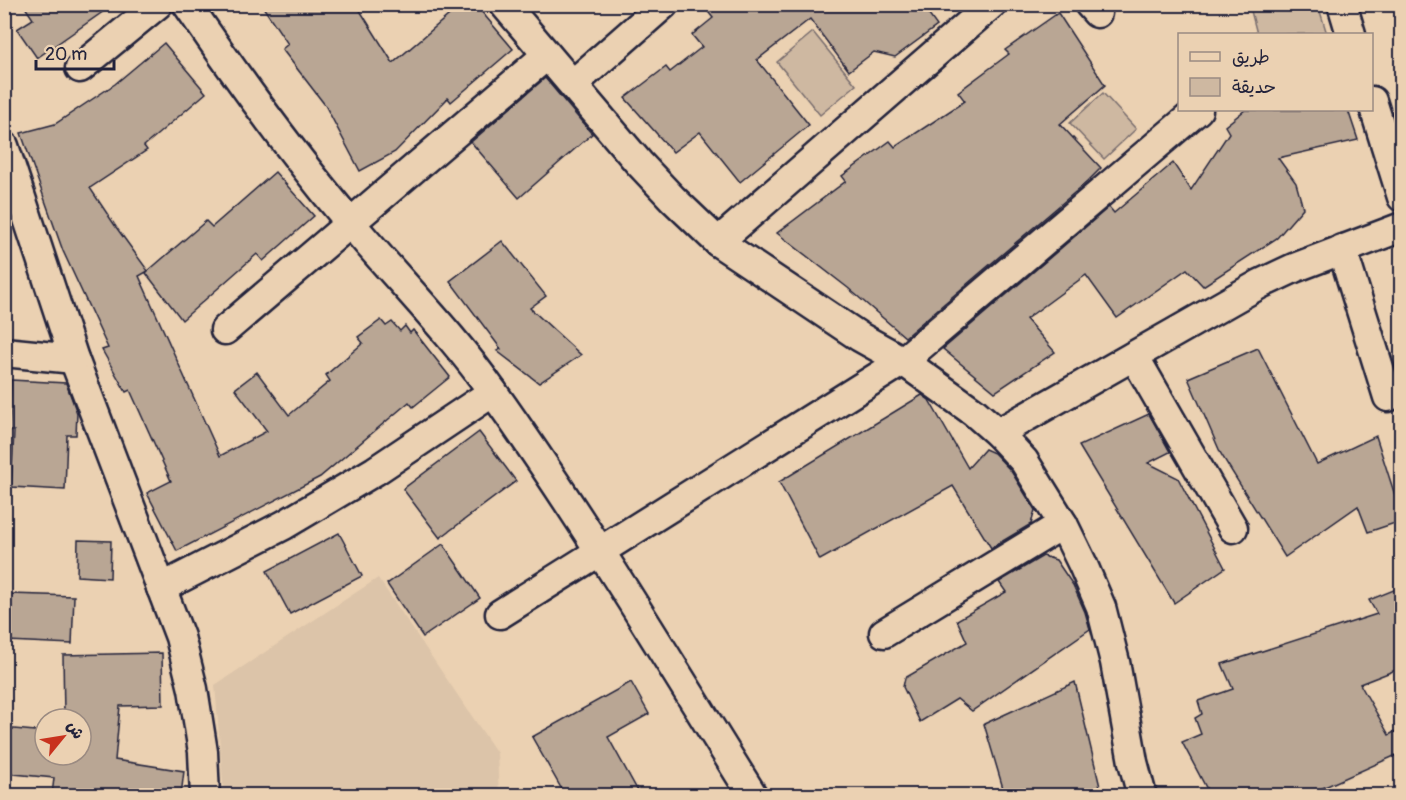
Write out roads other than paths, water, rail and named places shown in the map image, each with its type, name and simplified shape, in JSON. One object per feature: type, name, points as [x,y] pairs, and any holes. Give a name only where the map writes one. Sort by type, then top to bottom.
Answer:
[{"type":"street","points":[[80,68],[158,4]]},
{"type":"street","points":[[187,4],[252,99],[294,155],[453,341],[493,392],[600,552],[753,795]]},
{"type":"street","points":[[504,4],[639,163],[718,242],[860,337],[903,361],[974,412],[1024,461],[1063,524],[1101,607],[1115,662],[1133,762],[1142,795]]},
{"type":"street","points":[[573,84],[664,4]]},
{"type":"street","points":[[718,242],[992,4]]},
{"type":"street","points":[[1341,4],[1351,33]]},
{"type":"street","points":[[225,330],[546,54]]},
{"type":"street","points":[[1373,107],[1401,197]]},
{"type":"street","points":[[500,614],[903,361],[1197,111]]},
{"type":"street","points":[[4,146],[74,359],[180,637],[193,689],[203,752],[205,795]]},
{"type":"street","points":[[998,433],[1260,285],[1294,268],[1401,227]]},
{"type":"street","points":[[1342,249],[1388,397]]},
{"type":"street","points":[[4,352],[74,359]]},
{"type":"street","points":[[1134,356],[1233,528]]},
{"type":"street","points":[[161,588],[304,513],[375,471],[493,392]]},
{"type":"street","points":[[885,633],[1063,524]]}]
